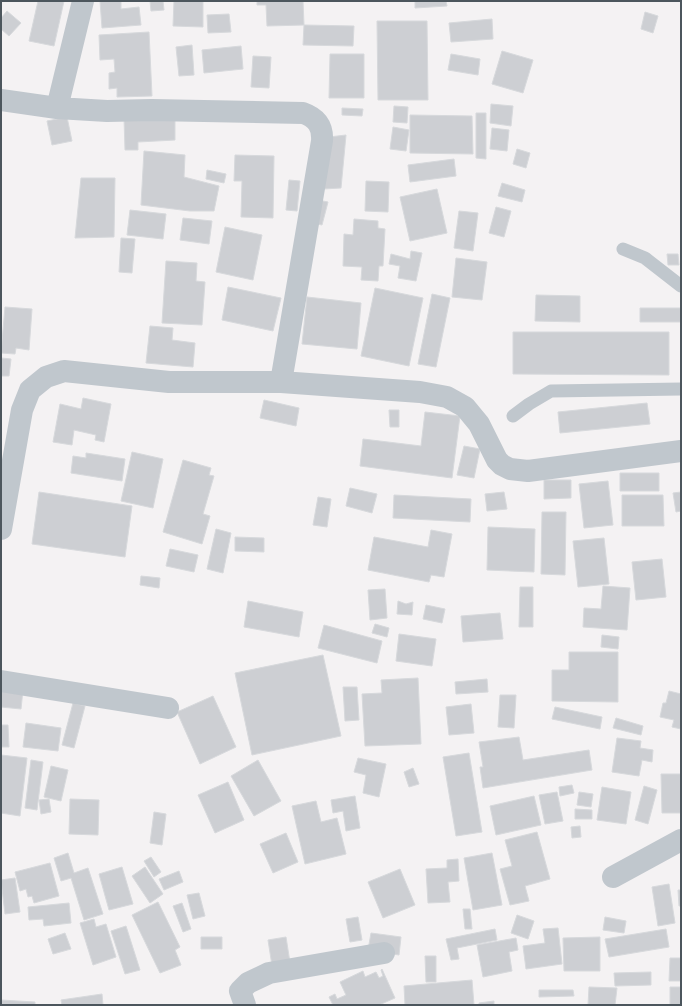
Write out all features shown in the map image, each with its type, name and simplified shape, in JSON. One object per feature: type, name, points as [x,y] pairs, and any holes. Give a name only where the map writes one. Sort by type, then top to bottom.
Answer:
[{"type":"street","points":[[57,108],[83,1]]},
{"type":"street","points":[[1,100],[57,108],[107,111],[152,110],[303,113],[310,115],[316,120],[320,126],[322,141],[280,382]]},
{"type":"street","points":[[1,528],[22,410],[30,390],[46,377],[64,371],[170,382],[280,382],[420,392],[447,396],[465,407],[479,424],[497,460],[502,465],[510,469],[528,471],[681,451]]},
{"type":"street","points":[[1,681],[168,708]]},
{"type":"street","points":[[613,877],[681,840]]},
{"type":"street","points":[[244,1005],[240,991],[248,983],[269,973],[384,954]]},
{"type":"lane","points":[[623,249],[645,258],[681,286]]},
{"type":"lane","points":[[513,416],[529,404],[551,391],[681,389]]},
{"type":"building","points":[[38,1],[64,1],[54,46],[29,41]]},
{"type":"building","points":[[100,1],[121,1],[121,9],[139,7],[141,25],[102,28]]},
{"type":"building","points":[[150,1],[163,1],[164,10],[151,11]]},
{"type":"building","points":[[174,1],[203,1],[203,27],[173,26]]},
{"type":"building","points":[[257,1],[303,1],[304,25],[267,26],[266,5],[257,5]]},
{"type":"building","points":[[415,1],[446,1],[447,6],[415,8]]},
{"type":"building","points":[[7,11],[21,23],[9,36],[1,29],[1,18]]},
{"type":"building","points":[[645,12],[658,16],[653,33],[641,29]]},
{"type":"building","points":[[229,14],[231,32],[208,33],[207,15]]},
{"type":"building","points":[[492,19],[493,39],[451,42],[449,23]]},
{"type":"building","points":[[377,21],[427,21],[428,100],[378,100]]},
{"type":"building","points":[[304,25],[354,26],[353,46],[303,45]]},
{"type":"building","points":[[149,32],[152,96],[117,97],[117,88],[109,89],[109,73],[115,72],[114,59],[100,60],[99,35]]},
{"type":"building","points":[[192,45],[194,75],[179,76],[176,47]]},
{"type":"building","points":[[241,46],[243,69],[204,73],[202,50]]},
{"type":"building","points":[[502,51],[533,60],[523,93],[492,84]]},
{"type":"building","points":[[330,54],[364,54],[364,98],[329,98]]},
{"type":"building","points":[[451,54],[480,59],[478,75],[448,70]]},
{"type":"building","points":[[253,56],[271,57],[269,88],[251,87]]},
{"type":"building","points":[[491,104],[513,106],[511,126],[490,123]]},
{"type":"building","points":[[394,106],[408,107],[407,123],[393,122]]},
{"type":"building","points":[[342,108],[363,109],[362,116],[342,115]]},
{"type":"building","points":[[476,113],[486,113],[486,159],[476,158]]},
{"type":"building","points":[[410,115],[472,116],[473,154],[410,153]]},
{"type":"building","points":[[67,117],[72,141],[52,145],[47,121]]},
{"type":"building","points":[[175,117],[175,140],[138,142],[138,150],[125,150],[124,118]]},
{"type":"building","points":[[393,127],[409,130],[406,151],[390,149]]},
{"type":"building","points":[[492,128],[509,130],[507,151],[490,149]]},
{"type":"building","points":[[346,135],[341,188],[323,189],[329,137]]},
{"type":"building","points":[[517,149],[530,153],[526,168],[513,164]]},
{"type":"building","points":[[144,151],[185,155],[184,177],[219,186],[214,211],[190,211],[141,205]]},
{"type":"building","points":[[235,155],[274,156],[273,218],[241,217],[242,181],[234,181]]},
{"type":"building","points":[[454,159],[456,176],[410,182],[408,165]]},
{"type":"building","points":[[207,170],[226,174],[224,183],[206,179]]},
{"type":"building","points":[[81,178],[115,178],[114,237],[75,238]]},
{"type":"building","points":[[289,180],[300,181],[297,211],[286,210]]},
{"type":"building","points":[[366,181],[389,182],[388,212],[365,211]]},
{"type":"building","points":[[502,183],[525,190],[522,202],[498,196]]},
{"type":"building","points":[[437,189],[447,233],[410,241],[400,197]]},
{"type":"building","points":[[318,200],[328,202],[322,225],[312,223]]},
{"type":"building","points":[[496,207],[511,211],[504,237],[489,233]]},
{"type":"building","points":[[130,210],[166,214],[163,239],[127,235]]},
{"type":"building","points":[[459,211],[478,213],[473,251],[454,248]]},
{"type":"building","points":[[183,218],[212,221],[209,244],[180,240]]},
{"type":"building","points":[[354,219],[378,221],[378,228],[385,229],[383,266],[379,266],[378,281],[361,280],[362,267],[343,266],[344,234],[353,235]]},
{"type":"building","points":[[225,227],[262,235],[253,280],[216,272]]},
{"type":"building","points":[[121,238],[135,239],[132,273],[119,272]]},
{"type":"building","points":[[411,251],[422,253],[416,281],[398,278],[400,266],[389,264],[391,254],[410,259]]},
{"type":"building","points":[[667,254],[678,254],[679,265],[668,265]]},
{"type":"building","points":[[456,258],[487,262],[482,300],[452,297]]},
{"type":"building","points":[[166,261],[197,263],[196,281],[205,282],[202,325],[162,323]]},
{"type":"building","points":[[228,287],[281,298],[273,331],[222,320]]},
{"type":"building","points":[[375,288],[423,298],[409,366],[361,356]]},
{"type":"building","points":[[432,294],[450,298],[436,367],[418,364]]},
{"type":"building","points":[[536,295],[580,296],[580,322],[535,321]]},
{"type":"building","points":[[307,297],[361,303],[357,349],[302,344]]},
{"type":"building","points":[[5,307],[32,309],[29,350],[16,348],[15,354],[1,353]]},
{"type":"building","points":[[640,308],[681,308],[681,322],[640,322]]},
{"type":"building","points":[[150,326],[173,328],[172,340],[195,343],[193,367],[146,363]]},
{"type":"building","points":[[513,332],[669,332],[669,375],[513,374]]},
{"type":"building","points":[[1,358],[11,359],[9,376],[1,376]]},
{"type":"building","points":[[83,398],[111,404],[104,442],[95,440],[96,435],[74,430],[72,445],[53,442],[60,404],[81,409]]},
{"type":"building","points":[[264,400],[299,408],[296,426],[260,418]]},
{"type":"building","points":[[647,403],[650,424],[560,433],[558,412]]},
{"type":"building","points":[[389,410],[399,410],[399,427],[390,427]]},
{"type":"building","points":[[425,412],[460,416],[452,478],[360,466],[363,439],[421,446]]},
{"type":"building","points":[[464,446],[480,449],[474,478],[457,475]]},
{"type":"building","points":[[132,452],[163,459],[153,508],[121,501]]},
{"type":"building","points":[[86,453],[125,459],[122,481],[71,473],[73,456],[86,458]]},
{"type":"building","points":[[183,460],[211,468],[209,475],[214,476],[203,514],[210,516],[202,544],[163,532]]},
{"type":"building","points":[[620,473],[659,473],[659,491],[620,491]]},
{"type":"building","points":[[544,480],[571,480],[571,498],[544,499]]},
{"type":"building","points":[[608,481],[613,525],[584,528],[579,484]]},
{"type":"building","points":[[350,488],[377,494],[372,513],[346,506]]},
{"type":"building","points":[[39,492],[132,506],[125,557],[32,544]]},
{"type":"building","points":[[504,492],[507,509],[487,511],[485,494]]},
{"type":"building","points":[[681,492],[681,511],[676,512],[673,493]]},
{"type":"building","points":[[394,495],[471,499],[470,522],[393,518]]},
{"type":"building","points":[[622,495],[663,495],[664,526],[622,526]]},
{"type":"building","points":[[318,497],[331,499],[327,527],[313,525]]},
{"type":"building","points":[[542,512],[566,512],[565,575],[541,574]]},
{"type":"building","points":[[488,527],[535,529],[534,572],[487,570]]},
{"type":"building","points":[[216,529],[231,533],[223,573],[207,569]]},
{"type":"building","points":[[431,530],[452,534],[444,577],[431,575],[429,582],[368,570],[374,537],[428,547]]},
{"type":"building","points":[[235,537],[264,538],[264,552],[235,551]]},
{"type":"building","points":[[604,538],[609,584],[578,587],[573,541]]},
{"type":"building","points":[[170,549],[198,555],[194,572],[166,566]]},
{"type":"building","points":[[662,559],[666,597],[636,600],[632,562]]},
{"type":"building","points":[[141,576],[160,578],[159,588],[140,585]]},
{"type":"building","points":[[603,586],[630,588],[627,630],[583,627],[584,608],[601,609]]},
{"type":"building","points":[[520,587],[533,587],[533,627],[519,627]]},
{"type":"building","points":[[385,589],[387,618],[370,620],[368,590]]},
{"type":"building","points":[[248,601],[303,612],[299,637],[244,627]]},
{"type":"building","points":[[398,601],[406,604],[413,602],[412,615],[397,614]]},
{"type":"building","points":[[426,605],[445,609],[442,623],[423,619]]},
{"type":"building","points":[[500,613],[503,639],[463,642],[461,616]]},
{"type":"building","points":[[375,624],[389,628],[387,637],[372,633]]},
{"type":"building","points":[[324,625],[382,641],[377,663],[318,648]]},
{"type":"building","points":[[399,634],[436,639],[432,666],[396,661]]},
{"type":"building","points":[[602,635],[619,637],[618,649],[601,647]]},
{"type":"building","points":[[569,652],[618,652],[618,702],[552,701],[552,670],[569,670]]},
{"type":"building","points":[[323,655],[341,736],[252,755],[235,673]]},
{"type":"building","points":[[418,678],[421,744],[365,746],[362,694],[382,693],[381,680]]},
{"type":"building","points":[[487,679],[488,692],[456,694],[455,682]]},
{"type":"building","points":[[1,687],[23,690],[21,709],[1,707]]},
{"type":"building","points":[[343,687],[357,687],[359,720],[345,721]]},
{"type":"building","points":[[669,691],[681,694],[681,729],[672,727],[674,720],[660,717],[663,703],[666,703]]},
{"type":"building","points":[[500,695],[516,695],[514,728],[498,727]]},
{"type":"building","points":[[213,696],[236,747],[200,764],[177,712]]},
{"type":"building","points":[[73,703],[85,706],[74,748],[62,745]]},
{"type":"building","points":[[471,704],[474,733],[449,735],[446,707]]},
{"type":"building","points":[[555,707],[602,717],[600,729],[552,719]]},
{"type":"building","points":[[616,718],[643,726],[641,735],[613,728]]},
{"type":"building","points":[[26,723],[61,728],[58,751],[23,747]]},
{"type":"building","points":[[1,725],[8,725],[9,747],[1,747]]},
{"type":"building","points":[[519,737],[523,760],[589,750],[592,770],[483,788],[480,767],[483,767],[479,742]]},
{"type":"building","points":[[617,738],[641,741],[640,748],[653,750],[652,762],[642,760],[639,776],[612,772]]},
{"type":"building","points":[[469,753],[482,832],[456,836],[443,757]]},
{"type":"building","points":[[1,755],[27,758],[20,816],[1,813]]},
{"type":"building","points":[[358,758],[386,764],[379,797],[363,793],[366,775],[354,772]]},
{"type":"building","points":[[31,760],[43,762],[37,810],[25,808]]},
{"type":"building","points":[[258,760],[281,801],[254,816],[231,776]]},
{"type":"building","points":[[51,766],[68,770],[61,801],[44,797]]},
{"type":"building","points":[[413,768],[419,784],[409,787],[404,772]]},
{"type":"building","points":[[661,774],[681,774],[681,813],[662,813]]},
{"type":"building","points":[[228,782],[244,820],[215,833],[198,795]]},
{"type":"building","points":[[572,785],[574,793],[560,796],[559,787]]},
{"type":"building","points":[[644,786],[657,790],[648,824],[635,820]]},
{"type":"building","points":[[602,787],[631,792],[626,824],[597,820]]},
{"type":"building","points":[[557,792],[563,821],[545,824],[539,795]]},
{"type":"building","points":[[579,792],[593,794],[591,807],[577,805]]},
{"type":"building","points":[[355,796],[360,828],[346,831],[343,811],[333,813],[331,800]]},
{"type":"building","points":[[534,796],[541,825],[496,835],[490,806]]},
{"type":"building","points":[[49,799],[51,812],[41,814],[39,800]]},
{"type":"building","points":[[70,799],[99,800],[98,835],[69,834]]},
{"type":"building","points":[[316,801],[321,822],[337,818],[346,854],[305,864],[292,806]]},
{"type":"building","points":[[575,809],[592,810],[592,819],[575,819]]},
{"type":"building","points":[[154,812],[166,814],[162,845],[150,843]]},
{"type":"building","points":[[580,826],[581,837],[572,838],[571,827]]},
{"type":"building","points":[[537,832],[550,879],[525,886],[529,901],[510,905],[500,869],[512,866],[505,840]]},
{"type":"building","points":[[286,833],[298,862],[273,873],[260,844]]},
{"type":"building","points":[[68,853],[74,873],[88,868],[103,914],[84,920],[71,878],[61,881],[54,858]]},
{"type":"building","points":[[492,853],[502,905],[473,910],[464,858]]},
{"type":"building","points":[[151,857],[161,872],[154,877],[144,861]]},
{"type":"building","points":[[458,859],[459,881],[448,882],[450,902],[428,903],[426,869],[447,868],[447,860]]},
{"type":"building","points":[[50,863],[59,896],[34,903],[32,896],[28,897],[26,889],[20,891],[15,872]]},
{"type":"building","points":[[122,867],[133,904],[109,910],[99,874]]},
{"type":"building","points":[[145,867],[163,894],[150,903],[132,876]]},
{"type":"building","points":[[400,869],[415,905],[383,918],[368,882]]},
{"type":"building","points":[[179,871],[183,882],[164,890],[159,879]]},
{"type":"building","points":[[15,878],[20,912],[5,914],[1,880]]},
{"type":"building","points":[[669,884],[675,923],[658,926],[652,887]]},
{"type":"building","points":[[678,890],[681,890],[681,906],[679,906]]},
{"type":"building","points":[[199,893],[205,916],[193,919],[187,895]]},
{"type":"building","points":[[158,902],[180,947],[175,950],[181,965],[160,973],[132,915]]},
{"type":"building","points":[[69,903],[71,923],[44,926],[43,919],[29,920],[28,907]]},
{"type":"building","points":[[182,903],[191,929],[183,932],[173,906]]},
{"type":"building","points":[[463,909],[470,909],[472,929],[465,929]]},
{"type":"building","points":[[517,915],[534,921],[528,939],[511,933]]},
{"type":"building","points":[[358,917],[362,940],[350,942],[346,919]]},
{"type":"building","points":[[605,917],[626,921],[624,933],[603,930]]},
{"type":"building","points":[[94,919],[96,927],[106,924],[116,957],[93,965],[80,923]]},
{"type":"building","points":[[126,926],[140,970],[125,974],[111,931]]},
{"type":"building","points":[[558,928],[562,964],[526,969],[523,946],[545,943],[543,929]]},
{"type":"building","points":[[495,929],[497,940],[457,948],[459,959],[451,960],[446,939]]},
{"type":"building","points":[[666,929],[669,947],[609,957],[605,939]]},
{"type":"building","points":[[65,933],[71,949],[53,954],[48,939]]},
{"type":"building","points":[[371,933],[401,937],[399,955],[368,950]]},
{"type":"building","points":[[201,937],[222,937],[222,949],[201,949]]},
{"type":"building","points":[[286,937],[291,969],[273,972],[268,940]]},
{"type":"building","points":[[600,937],[600,971],[564,971],[563,938]]},
{"type":"building","points":[[516,938],[518,950],[509,952],[512,971],[483,977],[477,945]]},
{"type":"building","points":[[425,956],[436,956],[436,982],[426,982]]},
{"type":"building","points":[[670,958],[681,958],[681,981],[669,981]]},
{"type":"building","points":[[382,969],[395,998],[379,1005],[333,1005],[329,997],[335,994],[337,999],[346,995],[340,982],[363,971],[365,977],[376,972],[379,978],[383,976]]},
{"type":"building","points":[[651,972],[651,985],[615,986],[614,973]]},
{"type":"building","points":[[472,980],[474,1005],[405,1005],[404,986]]},
{"type":"building","points":[[589,987],[617,988],[615,1005],[588,1005]]},
{"type":"building","points":[[670,987],[681,987],[681,1005],[670,1005]]},
{"type":"building","points":[[539,990],[573,990],[574,996],[539,997]]},
{"type":"building","points":[[102,994],[103,1005],[62,1005],[61,1000]]},
{"type":"building","points":[[1,1000],[35,1002],[35,1005],[1,1005]]},
{"type":"building","points":[[494,1001],[494,1005],[479,1005],[479,1003]]}]
